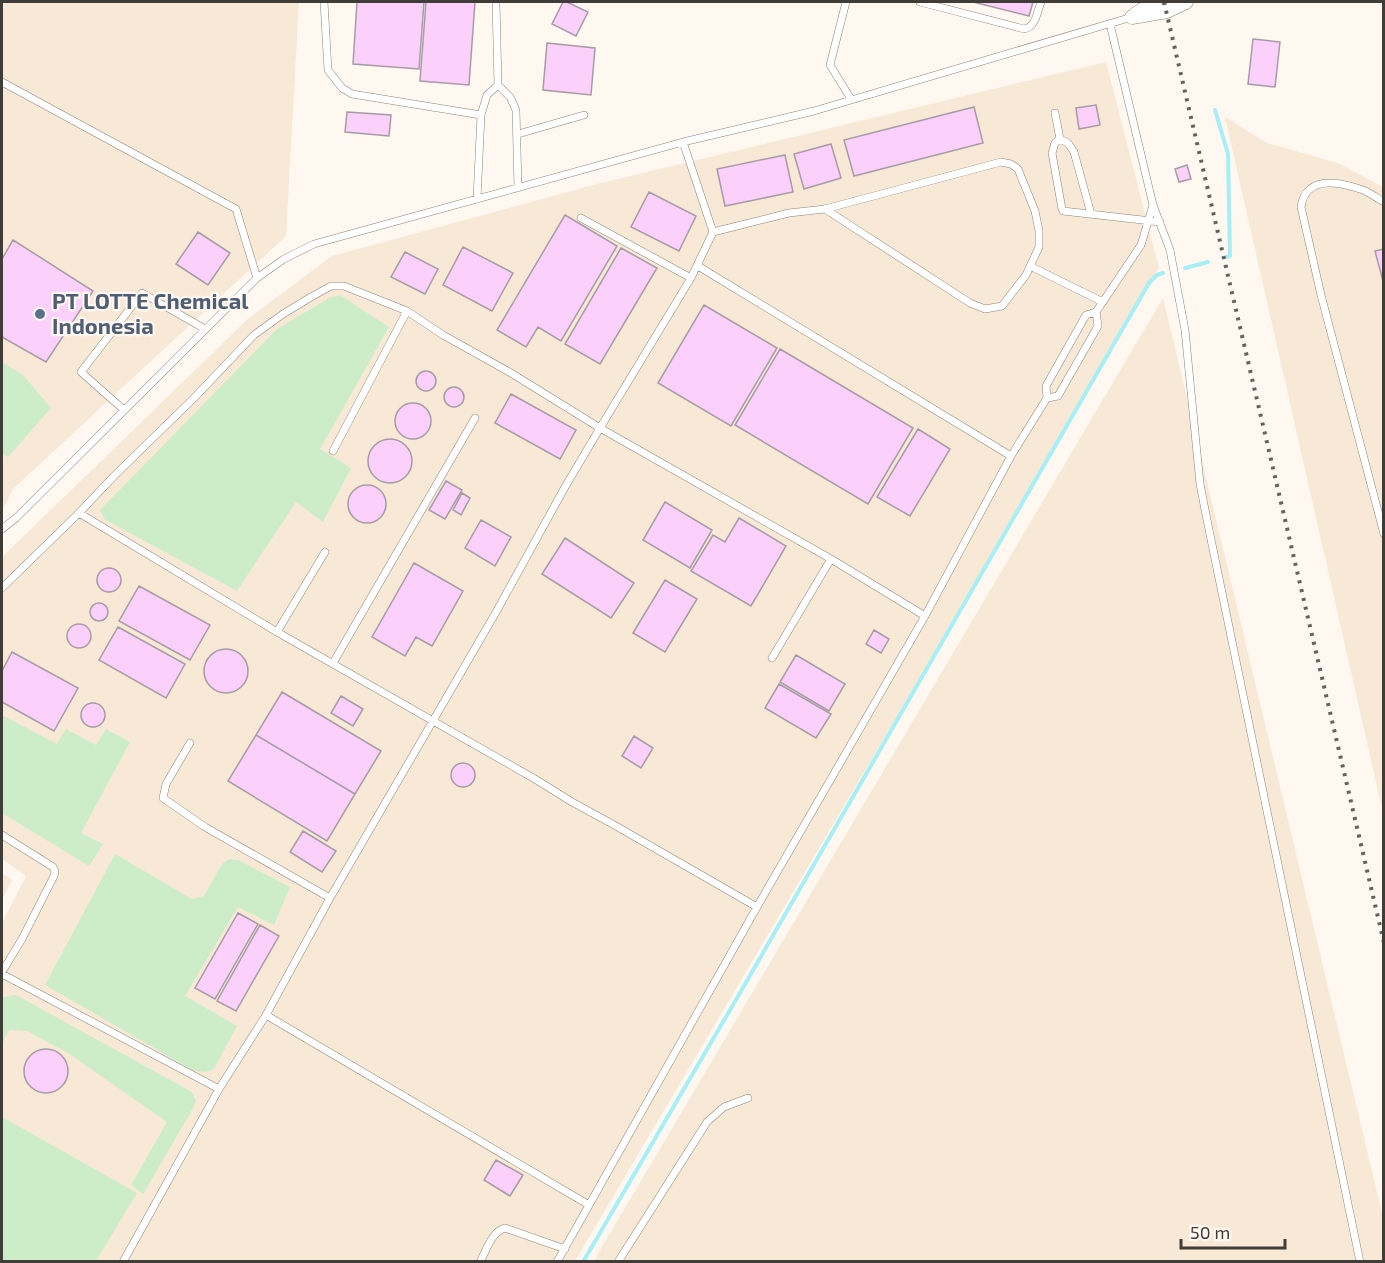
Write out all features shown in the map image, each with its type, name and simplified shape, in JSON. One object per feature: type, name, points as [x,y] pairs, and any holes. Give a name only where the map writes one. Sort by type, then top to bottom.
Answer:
[{"type":"street","points":[[1132,17],[1155,2]]},
{"type":"street","points":[[1132,17],[1167,11],[1186,2]]},
{"type":"lane","points":[[324,2],[328,70],[342,88],[352,94],[481,115]]},
{"type":"lane","points":[[496,2],[498,85],[510,97],[516,110],[518,188]]},
{"type":"lane","points":[[846,2],[830,65],[851,99]]},
{"type":"lane","points":[[920,2],[1024,29],[1030,27],[1034,21],[1041,2]]},
{"type":"lane","points":[[2,529],[16,518],[257,278],[284,259],[314,244],[683,142],[814,111],[1132,17]]},
{"type":"lane","points":[[1110,24],[1153,205],[1170,250],[1185,330],[1200,484],[1360,1262]]},
{"type":"lane","points":[[2,82],[236,209],[257,278]]},
{"type":"lane","points":[[477,199],[481,115],[487,95],[498,85]]},
{"type":"lane","points":[[1055,113],[1060,139]]},
{"type":"lane","points":[[518,134],[584,116]]},
{"type":"lane","points":[[1060,139],[1052,148],[1052,153],[1062,208],[1066,212],[1160,222]]},
{"type":"lane","points":[[1060,139],[1068,143],[1074,152],[1091,214]]},
{"type":"lane","points":[[123,1262],[219,1089],[266,1015],[330,898],[495,614],[565,487],[698,266],[713,232],[683,142]]},
{"type":"lane","points":[[713,232],[789,213],[825,208],[1001,162],[1018,168],[1035,211],[1039,247],[1026,275],[1002,306],[986,309],[970,303],[825,208]]},
{"type":"lane","points":[[1383,202],[1365,191],[1337,183],[1324,183],[1310,188],[1301,207],[1321,295],[1383,534]]},
{"type":"lane","points":[[557,1262],[757,907],[925,616],[1011,456],[1047,398],[1046,386],[1086,315],[1096,312],[1141,245],[1153,205]]},
{"type":"lane","points":[[581,218],[691,278]]},
{"type":"lane","points":[[698,266],[1011,456]]},
{"type":"lane","points":[[1030,266],[1103,302]]},
{"type":"lane","points":[[2,588],[194,398],[254,335],[310,297],[331,286],[344,286],[407,311],[443,335],[511,373],[600,428],[831,559],[925,616]]},
{"type":"lane","points":[[124,410],[81,372],[142,294],[205,329]]},
{"type":"lane","points":[[333,451],[407,311]]},
{"type":"lane","points":[[1047,398],[1058,396],[1064,386],[1098,326],[1096,312]]},
{"type":"lane","points":[[333,663],[475,418]]},
{"type":"lane","points":[[79,513],[278,632],[757,907]]},
{"type":"lane","points":[[278,632],[325,552]]},
{"type":"lane","points":[[772,658],[831,559]]},
{"type":"lane","points":[[190,743],[166,784],[163,798],[205,827],[330,898]]},
{"type":"lane","points":[[2,836],[53,867],[55,871],[22,939],[2,973],[219,1089]]},
{"type":"lane","points":[[266,1015],[589,1204]]},
{"type":"lane","points":[[618,1262],[707,1122],[724,1107],[748,1098]]},
{"type":"lane","points":[[480,1262],[495,1233],[504,1228],[565,1249]]},
{"type":"shaded area","name":"PT LOTTE Chemical Indonesia","points":[[2,2],[299,2],[286,236],[13,489],[2,511]]},
{"type":"shaded area","points":[[1106,62],[1159,268],[575,1261],[2,1261],[2,923],[26,876],[2,859],[2,557],[249,318],[332,256],[597,184]]},
{"type":"shaded area","points":[[1225,117],[1267,143],[1338,163],[1383,187],[1383,813]]},
{"type":"shaded area","points":[[1163,298],[1383,1217],[1383,1261],[593,1262]]},
{"type":"shaded area","points":[[2,873],[12,880],[2,900]]},
{"type":"green space","points":[[340,295],[389,327],[320,449],[351,468],[323,522],[296,502],[237,591],[104,519],[100,510],[277,329],[329,298]]},
{"type":"green space","points":[[2,362],[23,375],[51,408],[8,457],[2,453]]},
{"type":"green space","points":[[2,715],[57,744],[66,729],[96,745],[106,729],[130,742],[81,833],[103,844],[89,866],[2,813]]},
{"type":"green space","points":[[115,854],[192,899],[204,896],[222,864],[229,859],[238,860],[290,887],[274,925],[238,907],[185,996],[237,1026],[214,1069],[206,1072],[194,1071],[45,985]]},
{"type":"green space","points":[[16,995],[192,1092],[196,1101],[192,1110],[143,1194],[131,1185],[167,1122],[68,1053],[27,1031],[9,1030],[2,1044],[2,1002],[4,997]]},
{"type":"green space","points":[[2,1117],[137,1193],[96,1261],[2,1261]]},
{"type":"building","points":[[357,2],[424,2],[419,69],[353,64]]},
{"type":"building","points":[[426,2],[475,2],[469,85],[420,81]]},
{"type":"building","points":[[563,2],[588,12],[576,36],[552,24]]},
{"type":"building","points":[[973,2],[1033,2],[1029,16]]},
{"type":"building","points":[[1253,39],[1280,42],[1275,87],[1248,84]]},
{"type":"building","points":[[547,43],[595,48],[591,95],[543,90]]},
{"type":"building","points":[[1096,105],[1100,125],[1079,129],[1076,108]]},
{"type":"building","points":[[974,107],[983,143],[854,176],[844,140]]},
{"type":"building","points":[[347,112],[391,115],[389,136],[345,132]]},
{"type":"building","points":[[831,144],[841,178],[804,189],[794,154]]},
{"type":"building","points":[[785,155],[793,192],[725,206],[717,169]]},
{"type":"building","points":[[1187,165],[1191,179],[1179,182],[1175,169]]},
{"type":"building","points":[[649,192],[696,216],[679,251],[631,227]]},
{"type":"building","points":[[565,215],[617,246],[561,341],[538,327],[526,347],[497,330]]},
{"type":"building","points":[[198,232],[230,253],[208,285],[176,264]]},
{"type":"building","name":"PT LOTTE Chemical Indonesia","points":[[13,240],[93,291],[46,362],[2,337],[2,259]]},
{"type":"building","points":[[463,247],[513,273],[492,311],[443,285]]},
{"type":"building","points":[[621,248],[657,268],[600,364],[565,344]]},
{"type":"building","points":[[1384,249],[1384,285],[1375,251]]},
{"type":"building","points":[[405,252],[438,269],[425,294],[391,277]]},
{"type":"building","points":[[704,305],[777,348],[731,426],[658,383]]},
{"type":"building","points":[[780,349],[913,428],[868,504],[735,425]]},
{"type":"building","points":[[426,371],[433,374],[436,381],[433,388],[426,391],[419,388],[416,381],[419,374]]},
{"type":"building","points":[[454,387],[461,390],[464,397],[461,404],[454,407],[447,404],[444,397],[447,390]]},
{"type":"building","points":[[511,394],[576,430],[560,459],[495,423]]},
{"type":"building","points":[[413,403],[426,408],[431,421],[426,434],[413,439],[400,434],[395,421],[400,408]]},
{"type":"building","points":[[918,429],[950,449],[910,516],[877,497]]},
{"type":"building","points":[[390,439],[399,440],[406,445],[411,452],[411,470],[406,477],[399,482],[390,483],[381,482],[374,477],[369,470],[368,461],[369,452],[374,445],[381,440]]},
{"type":"building","points":[[446,481],[462,490],[445,519],[429,510]]},
{"type":"building","points":[[367,485],[381,490],[386,504],[381,518],[367,523],[353,518],[348,504],[353,490]]},
{"type":"building","points":[[462,493],[470,498],[461,515],[453,510]]},
{"type":"building","points":[[665,502],[712,530],[690,568],[643,540]]},
{"type":"building","points":[[739,518],[786,546],[751,606],[691,571],[713,535],[725,542]]},
{"type":"building","points":[[481,520],[511,537],[495,566],[465,548]]},
{"type":"building","points":[[565,538],[634,583],[611,618],[542,574]]},
{"type":"building","points":[[414,563],[463,591],[432,646],[416,637],[405,656],[372,637]]},
{"type":"building","points":[[109,568],[117,572],[121,580],[117,588],[109,592],[101,588],[97,580],[101,572]]},
{"type":"building","points":[[665,580],[697,599],[665,652],[633,633]]},
{"type":"building","points":[[139,586],[210,625],[190,660],[119,621]]},
{"type":"building","points":[[99,603],[105,606],[108,612],[105,618],[99,621],[93,618],[90,612],[93,606]]},
{"type":"building","points":[[79,624],[88,627],[91,636],[88,645],[79,648],[70,645],[67,636],[70,627]]},
{"type":"building","points":[[118,627],[185,664],[166,698],[99,660]]},
{"type":"building","points":[[874,630],[889,639],[881,653],[866,644]]},
{"type":"building","points":[[226,649],[235,650],[242,655],[247,662],[247,680],[242,687],[235,692],[226,693],[217,692],[210,687],[205,680],[204,671],[205,662],[210,655],[217,650]]},
{"type":"building","points":[[12,652],[78,688],[54,731],[2,702],[2,671]]},
{"type":"building","points":[[796,655],[845,684],[829,711],[780,682]]},
{"type":"building","points":[[779,684],[831,714],[816,738],[765,708]]},
{"type":"building","points":[[282,692],[381,751],[355,794],[256,735]]},
{"type":"building","points":[[341,696],[363,709],[353,726],[331,713]]},
{"type":"building","points":[[93,703],[102,706],[105,715],[102,724],[93,727],[84,724],[81,715],[84,706]]},
{"type":"building","points":[[256,735],[355,794],[327,841],[228,781]]},
{"type":"building","points":[[634,736],[653,748],[641,768],[622,756]]},
{"type":"building","points":[[463,763],[472,766],[475,775],[472,784],[463,787],[454,784],[451,775],[454,766]]},
{"type":"building","points":[[303,831],[336,851],[322,872],[290,852]]},
{"type":"building","points":[[238,913],[258,924],[215,999],[195,988]]},
{"type":"building","points":[[260,925],[279,936],[236,1011],[217,1001]]},
{"type":"building","points":[[46,1049],[55,1050],[62,1055],[67,1062],[67,1080],[62,1087],[55,1092],[46,1093],[37,1092],[30,1087],[25,1080],[24,1071],[25,1062],[30,1055],[37,1050]]},
{"type":"building","points":[[496,1160],[523,1175],[510,1196],[484,1180]]},
{"type":"waterway","points":[[1215,110],[1228,154],[1230,256],[1226,257]]},
{"type":"waterway","points":[[1185,268],[1208,262]]},
{"type":"waterway","points":[[583,1262],[1149,283],[1157,275],[1163,273]]},
{"type":"railway","points":[[1164,2],[1384,943]]},
{"type":"place","name":"PT LOTTE Chemical Indonesia","points":[[40,314]]}]
